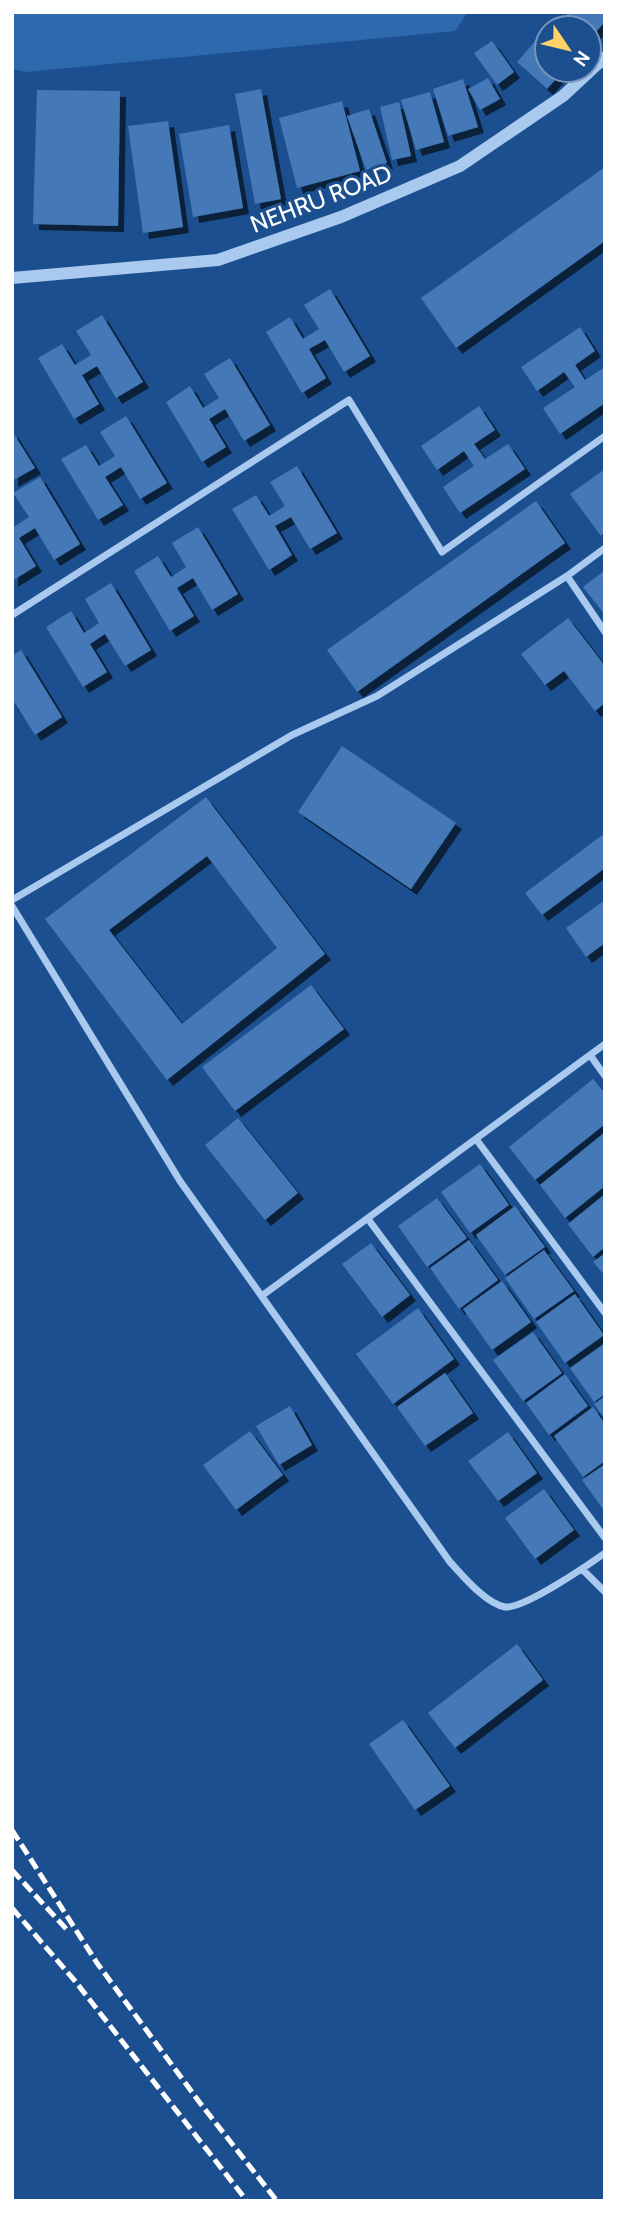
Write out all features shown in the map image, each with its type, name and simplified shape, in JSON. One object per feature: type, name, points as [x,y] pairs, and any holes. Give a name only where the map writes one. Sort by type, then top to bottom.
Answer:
[{"type":"street","name":"NEHRU ROAD","points":[[12,278],[218,260],[341,217],[460,166],[563,96],[605,57]]},
{"type":"street","points":[[12,615],[349,401],[442,552],[605,436]]},
{"type":"street","points":[[12,900],[292,735],[377,696],[567,576],[605,548]]},
{"type":"street","points":[[567,576],[605,632]]},
{"type":"street","points":[[12,906],[180,1181],[450,1562],[480,1592],[506,1607],[519,1605],[582,1569],[605,1552]]},
{"type":"street","points":[[263,1296],[605,1044]]},
{"type":"street","points":[[590,1055],[605,1076]]},
{"type":"street","points":[[476,1139],[605,1313]]},
{"type":"street","points":[[368,1219],[605,1538]]},
{"type":"street","points":[[582,1569],[605,1592]]},
{"type":"shaded area","points":[[12,12],[468,12],[455,31],[26,72],[12,69]]},
{"type":"building","points":[[600,12],[602,14],[567,14]]},
{"type":"building","points":[[492,41],[514,72],[497,85],[474,53]]},
{"type":"building","points":[[533,44],[533,76],[517,62]]},
{"type":"building","points":[[488,78],[500,99],[480,110],[468,89]]},
{"type":"building","points":[[463,79],[478,127],[448,136],[433,89]]},
{"type":"building","points":[[261,89],[281,199],[255,204],[235,94]]},
{"type":"building","points":[[37,90],[120,91],[118,226],[33,224]]},
{"type":"building","points":[[430,92],[444,142],[416,150],[401,100]]},
{"type":"building","points":[[342,101],[360,171],[297,188],[279,118]]},
{"type":"building","points":[[399,102],[411,156],[392,160],[380,107]]},
{"type":"building","points":[[369,109],[387,163],[366,170],[347,116]]},
{"type":"building","points":[[168,121],[183,227],[143,233],[128,126]]},
{"type":"building","points":[[229,125],[243,208],[193,217],[179,134]]},
{"type":"building","points":[[605,167],[605,241],[456,348],[421,298]]},
{"type":"building","points":[[330,289],[370,356],[344,372],[325,340],[309,349],[326,378],[302,393],[266,332],[290,317],[303,339],[319,329],[304,305]]},
{"type":"building","points":[[102,315],[143,382],[116,398],[97,366],[82,375],[99,404],[74,419],[38,358],[62,344],[75,365],[91,355],[76,331]]},
{"type":"building","points":[[580,327],[595,351],[575,365],[585,380],[605,367],[605,403],[560,434],[543,408],[575,387],[564,372],[537,391],[521,367]]},
{"type":"building","points":[[230,358],[270,425],[244,441],[225,409],[209,419],[226,447],[202,462],[166,402],[190,386],[203,408],[219,398],[204,374]]},
{"type":"building","points":[[479,406],[495,430],[474,444],[485,459],[508,444],[525,469],[460,513],[443,487],[474,466],[464,451],[437,470],[421,446]]},
{"type":"building","points":[[126,416],[167,483],[140,499],[121,467],[105,477],[123,505],[98,520],[61,459],[86,445],[99,466],[115,456],[100,432]]},
{"type":"building","points":[[12,431],[35,468],[12,481]]},
{"type":"building","points":[[297,466],[337,533],[310,549],[291,517],[275,526],[292,555],[269,570],[232,509],[256,495],[269,516],[285,506],[270,482]]},
{"type":"building","points":[[605,469],[605,532],[601,536],[570,494]]},
{"type":"building","points":[[40,477],[80,544],[54,560],[35,528],[19,538],[36,566],[12,581],[12,528],[29,517],[13,493]]},
{"type":"building","points":[[536,501],[565,543],[357,692],[327,650]]},
{"type":"building","points":[[198,527],[238,594],[212,610],[193,578],[177,588],[194,616],[170,631],[134,571],[158,556],[171,577],[186,567],[172,543]]},
{"type":"building","points":[[605,570],[605,615],[583,587]]},
{"type":"building","points":[[111,583],[151,650],[125,666],[105,634],[90,644],[107,672],[83,687],[46,627],[71,611],[84,633],[99,623],[85,599]]},
{"type":"building","points":[[568,618],[605,666],[605,703],[595,711],[564,671],[545,685],[521,654]]},
{"type":"building","points":[[21,650],[62,717],[35,735],[15,703],[12,705],[12,656]]},
{"type":"building","points":[[342,746],[456,823],[411,889],[298,812]]},
{"type":"building","points":[[206,797],[325,954],[167,1080],[45,919]],"holes":[[[207,856],[277,948],[182,1024],[109,930]]]},
{"type":"building","points":[[605,833],[605,868],[542,915],[525,893]]},
{"type":"building","points":[[605,900],[605,943],[586,957],[566,928]]},
{"type":"building","points":[[311,985],[344,1029],[235,1111],[202,1067]]},
{"type":"building","points":[[593,1079],[605,1093],[605,1124],[535,1180],[509,1147]]},
{"type":"building","points":[[238,1118],[298,1193],[265,1220],[205,1145]]},
{"type":"building","points":[[605,1132],[605,1186],[565,1218],[540,1185]]},
{"type":"building","points":[[480,1164],[509,1205],[470,1233],[441,1192]]},
{"type":"building","points":[[605,1194],[605,1247],[593,1257],[568,1224]]},
{"type":"building","points":[[437,1198],[467,1238],[427,1267],[398,1226]]},
{"type":"building","points":[[515,1206],[545,1247],[505,1275],[476,1235]]},
{"type":"building","points":[[469,1240],[498,1280],[459,1309],[430,1268]]},
{"type":"building","points":[[371,1243],[410,1295],[382,1317],[342,1264]]},
{"type":"building","points":[[544,1250],[574,1291],[534,1319],[505,1278]]},
{"type":"building","points":[[605,1253],[605,1276],[593,1262]]},
{"type":"building","points":[[502,1281],[531,1322],[492,1350],[463,1309]]},
{"type":"building","points":[[575,1294],[604,1335],[565,1363],[536,1322]]},
{"type":"building","points":[[418,1308],[454,1359],[393,1404],[356,1354]]},
{"type":"building","points":[[533,1332],[562,1373],[523,1401],[493,1360]]},
{"type":"building","points":[[605,1343],[605,1394],[594,1402],[570,1368]]},
{"type":"building","points":[[445,1373],[473,1413],[425,1446],[397,1407]]},
{"type":"building","points":[[565,1374],[588,1406],[549,1435],[526,1403]]},
{"type":"building","points":[[605,1396],[605,1419],[594,1404]]},
{"type":"building","points":[[290,1406],[312,1445],[279,1465],[256,1426]]},
{"type":"building","points":[[593,1407],[605,1424],[605,1461],[583,1477],[554,1436]]},
{"type":"building","points":[[250,1431],[283,1475],[236,1510],[203,1465]]},
{"type":"building","points":[[508,1432],[537,1473],[498,1501],[468,1461]]},
{"type":"building","points":[[605,1464],[605,1512],[582,1480]]},
{"type":"building","points":[[544,1489],[574,1530],[535,1559],[505,1518]]},
{"type":"building","points":[[517,1644],[543,1680],[455,1748],[428,1713]]},
{"type":"building","points":[[403,1720],[450,1786],[415,1810],[369,1744]]},
{"type":"railway","points":[[12,1830],[97,1963],[200,2103],[277,2201]]},
{"type":"railway","points":[[12,1870],[69,1932]]},
{"type":"railway","points":[[12,1908],[75,1981],[247,2201]]}]
